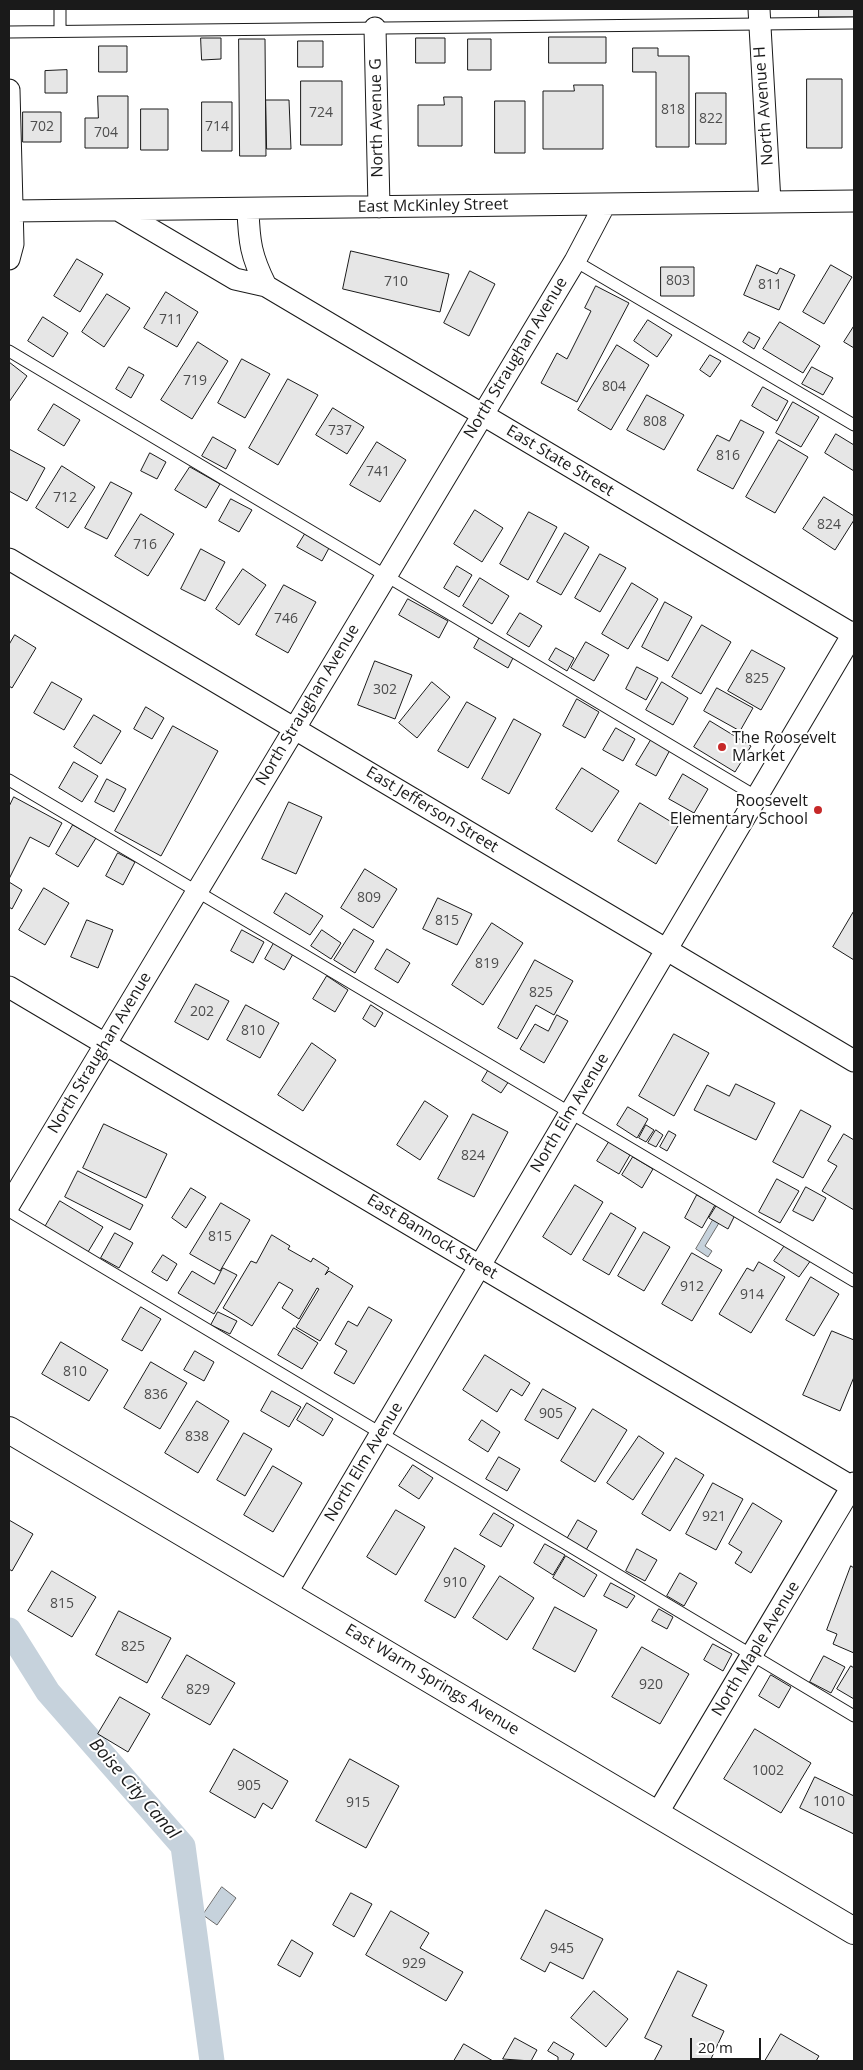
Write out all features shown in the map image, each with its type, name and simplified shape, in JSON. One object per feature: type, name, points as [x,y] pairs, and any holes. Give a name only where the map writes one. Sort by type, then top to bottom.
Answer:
[{"type":"street","name":"North Avenue H","points":[[759,17],[770,202]]},
{"type":"street","name":"North Avenue G","points":[[376,28],[380,207]]},
{"type":"street","points":[[9,90],[13,244],[9,259]]},
{"type":"street","name":"East McKinley Street","points":[[11,212],[854,201]]},
{"type":"street","name":"North Straughan Avenue","points":[[9,1205],[575,261],[605,204]]},
{"type":"street","points":[[248,209],[249,241],[254,261],[266,286]]},
{"type":"street","name":"East State Street","points":[[118,210],[235,279],[266,286],[481,415],[854,634]]},
{"type":"street","name":"East Jefferson Street","points":[[9,559],[854,1061]]},
{"type":"street","name":"North Elm Avenue","points":[[286,1594],[854,634]]},
{"type":"street","name":"East Bannock Street","points":[[9,987],[854,1486]]},
{"type":"street","name":"East Warm Springs Avenue","points":[[9,1430],[854,1931]]},
{"type":"street","name":"North Maple Avenue","points":[[657,1814],[854,1486]]},
{"type":"lane","points":[[60,9],[60,31]]},
{"type":"lane","points":[[9,32],[376,28],[759,17],[854,24]]},
{"type":"lane","points":[[575,261],[854,425]]},
{"type":"lane","points":[[9,351],[757,797]]},
{"type":"lane","points":[[9,780],[854,1281]]},
{"type":"lane","points":[[9,1211],[854,1716]]},
{"type":"shaded area","points":[[713,1220],[719,1223],[705,1246],[712,1251],[708,1257],[696,1249]]},
{"type":"shaded area","points":[[222,1887],[236,1898],[217,1925],[203,1915]]},
{"type":"building","points":[[819,9],[854,9],[854,17],[819,17]]},
{"type":"building","points":[[549,37],[606,37],[606,63],[549,63]]},
{"type":"building","points":[[201,38],[221,38],[221,59],[202,60]]},
{"type":"building","points":[[416,38],[445,38],[445,63],[416,63]]},
{"type":"building","points":[[239,39],[265,39],[266,156],[240,156]]},
{"type":"building","points":[[468,39],[491,39],[491,70],[468,70]]},
{"type":"building","points":[[298,41],[323,41],[323,67],[298,67]]},
{"type":"building","points":[[99,46],[127,46],[127,72],[99,72]]},
{"type":"building","points":[[633,48],[658,48],[658,56],[689,56],[689,147],[656,147],[656,72],[633,72]]},
{"type":"building","points":[[67,70],[67,93],[45,93],[45,71]]},
{"type":"building","points":[[807,79],[842,79],[842,148],[807,148]]},
{"type":"building","points":[[301,81],[342,81],[342,145],[301,145]]},
{"type":"building","points":[[574,85],[603,85],[603,149],[543,149],[543,91],[574,91]]},
{"type":"building","points":[[696,93],[726,93],[726,144],[696,144]]},
{"type":"building","points":[[98,96],[128,96],[128,148],[85,148],[85,118],[98,118]]},
{"type":"building","points":[[444,97],[462,97],[462,146],[418,146],[418,105],[444,105]]},
{"type":"building","points":[[266,100],[289,100],[291,149],[267,149]]},
{"type":"building","points":[[495,101],[525,101],[525,153],[495,153]]},
{"type":"building","points":[[202,102],[232,102],[232,151],[202,151]]},
{"type":"building","points":[[141,109],[168,109],[168,150],[141,150]]},
{"type":"building","points":[[23,112],[61,112],[61,142],[23,142]]},
{"type":"building","points":[[351,251],[449,274],[440,312],[343,289]]},
{"type":"building","points":[[77,259],[103,274],[80,312],[54,296]]},
{"type":"building","points":[[757,265],[777,274],[780,268],[795,275],[779,310],[744,295]]},
{"type":"building","points":[[831,265],[852,277],[824,324],[803,312]]},
{"type":"building","points":[[661,267],[694,267],[694,296],[661,296]]},
{"type":"building","points":[[470,271],[495,284],[469,336],[444,323]]},
{"type":"building","points":[[596,286],[629,303],[577,402],[541,383],[557,353],[567,359],[591,311],[585,308]]},
{"type":"building","points":[[166,292],[198,312],[177,347],[144,328]]},
{"type":"building","points":[[107,294],[130,308],[104,347],[82,332]]},
{"type":"building","points":[[43,317],[68,333],[53,357],[28,341]]},
{"type":"building","points":[[648,320],[672,335],[657,357],[634,341]]},
{"type":"building","points":[[780,322],[820,346],[803,373],[763,349]]},
{"type":"building","points":[[854,326],[854,348],[844,342]]},
{"type":"building","points":[[749,332],[760,338],[754,349],[743,342]]},
{"type":"building","points":[[198,342],[228,361],[192,419],[161,400]]},
{"type":"building","points":[[617,345],[649,365],[611,430],[578,410]]},
{"type":"building","points":[[710,355],[721,361],[710,377],[700,370]]},
{"type":"building","points":[[242,359],[270,374],[245,418],[218,403]]},
{"type":"building","points":[[9,362],[27,376],[9,402]]},
{"type":"building","points":[[129,367],[144,375],[131,398],[116,389]]},
{"type":"building","points":[[812,367],[833,378],[823,395],[802,384]]},
{"type":"building","points":[[288,379],[318,395],[278,465],[249,448]]},
{"type":"building","points":[[763,387],[788,401],[777,421],[752,406]]},
{"type":"building","points":[[647,395],[684,415],[664,450],[627,430]]},
{"type":"building","points":[[793,402],[819,417],[801,447],[776,433]]},
{"type":"building","points":[[54,404],[80,420],[64,446],[38,430]]},
{"type":"building","points":[[333,408],[364,427],[347,454],[316,435]]},
{"type":"building","points":[[741,420],[764,432],[733,489],[697,470],[717,435],[729,441]]},
{"type":"building","points":[[836,434],[854,445],[854,471],[825,453]]},
{"type":"building","points":[[213,437],[236,450],[226,469],[202,456]]},
{"type":"building","points":[[779,440],[808,457],[775,513],[746,497]]},
{"type":"building","points":[[377,442],[406,460],[380,502],[350,485]]},
{"type":"building","points":[[9,449],[45,468],[27,501],[9,491]]},
{"type":"building","points":[[150,453],[166,462],[157,479],[141,471]]},
{"type":"building","points":[[62,466],[95,487],[68,528],[36,508]]},
{"type":"building","points":[[190,467],[220,484],[206,508],[175,490]]},
{"type":"building","points":[[111,482],[132,493],[107,539],[85,528]]},
{"type":"building","points":[[824,497],[854,516],[854,520],[835,550],[803,529]]},
{"type":"building","points":[[231,499],[252,510],[239,532],[219,521]]},
{"type":"building","points":[[475,510],[503,528],[482,562],[454,544]]},
{"type":"building","points":[[529,512],[557,527],[528,580],[500,564]]},
{"type":"building","points":[[141,514],[174,534],[148,576],[115,556]]},
{"type":"building","points":[[565,533],[589,547],[561,595],[537,582]]},
{"type":"building","points":[[305,534],[329,548],[322,561],[297,547]]},
{"type":"building","points":[[201,549],[225,562],[205,601],[181,589]]},
{"type":"building","points":[[600,554],[626,568],[600,612],[575,598]]},
{"type":"building","points":[[457,566],[472,575],[459,597],[444,588]]},
{"type":"building","points":[[243,569],[266,585],[239,625],[216,609]]},
{"type":"building","points":[[480,578],[509,596],[492,624],[463,606]]},
{"type":"building","points":[[632,583],[658,599],[628,649],[602,634]]},
{"type":"building","points":[[284,585],[316,602],[288,653],[256,635]]},
{"type":"building","points":[[408,599],[448,621],[439,638],[399,615]]},
{"type":"building","points":[[665,602],[692,617],[668,661],[642,647]]},
{"type":"building","points":[[520,613],[542,626],[529,647],[507,634]]},
{"type":"building","points":[[702,625],[731,642],[701,694],[672,677]]},
{"type":"building","points":[[15,635],[36,648],[12,688],[9,686],[9,645]]},
{"type":"building","points":[[480,637],[514,656],[508,668],[474,648]]},
{"type":"building","points":[[586,642],[609,655],[594,681],[571,668]]},
{"type":"building","points":[[556,648],[574,658],[567,671],[549,660]]},
{"type":"building","points":[[752,650],[785,668],[761,710],[728,691]]},
{"type":"building","points":[[375,661],[412,675],[395,719],[358,705]]},
{"type":"building","points":[[637,667],[658,678],[646,700],[626,689]]},
{"type":"building","points":[[52,682],[82,699],[64,730],[34,713]]},
{"type":"building","points":[[432,682],[450,697],[417,738],[399,723]]},
{"type":"building","points":[[662,682],[688,698],[673,725],[646,710]]},
{"type":"building","points":[[717,688],[753,708],[740,731],[704,711]]},
{"type":"building","points":[[577,699],[599,712],[585,738],[563,726]]},
{"type":"building","points":[[467,702],[496,718],[468,768],[438,751]]},
{"type":"building","points":[[146,707],[164,718],[152,739],[134,729]]},
{"type":"building","points":[[94,715],[121,731],[101,764],[74,747]]},
{"type":"building","points":[[514,719],[541,734],[509,794],[482,779]]},
{"type":"building","points":[[710,721],[751,746],[735,772],[694,747]]},
{"type":"building","points":[[173,726],[218,751],[161,856],[115,831]]},
{"type":"building","points":[[616,728],[635,739],[623,761],[603,750]]},
{"type":"building","points":[[651,740],[670,750],[656,776],[636,765]]},
{"type":"building","points":[[74,762],[98,776],[82,802],[59,788]]},
{"type":"building","points":[[582,768],[619,791],[592,832],[556,809]]},
{"type":"building","points":[[683,774],[708,789],[694,813],[669,799]]},
{"type":"building","points":[[107,779],[126,789],[114,812],[95,802]]},
{"type":"building","points":[[14,797],[62,823],[49,847],[30,837],[9,879],[9,807]]},
{"type":"building","points":[[289,802],[322,817],[296,874],[262,859]]},
{"type":"building","points":[[640,803],[678,826],[656,864],[618,841]]},
{"type":"building","points":[[73,825],[96,838],[78,867],[56,854]]},
{"type":"building","points":[[118,853],[135,862],[123,885],[106,876]]},
{"type":"building","points":[[365,869],[397,889],[373,928],[341,908]]},
{"type":"building","points":[[9,882],[22,890],[12,909],[9,907]]},
{"type":"building","points":[[44,888],[69,903],[45,945],[19,930]]},
{"type":"building","points":[[286,893],[323,916],[310,935],[274,913]]},
{"type":"building","points":[[438,898],[472,914],[457,945],[423,929]]},
{"type":"building","points":[[854,911],[854,960],[833,947]]},
{"type":"building","points":[[87,920],[113,930],[98,968],[71,957]]},
{"type":"building","points":[[492,923],[523,943],[483,1005],[452,985]]},
{"type":"building","points":[[354,929],[374,941],[355,973],[334,960]]},
{"type":"building","points":[[242,930],[264,942],[253,963],[231,951]]},
{"type":"building","points":[[322,930],[341,943],[331,959],[311,946]]},
{"type":"building","points":[[274,943],[293,954],[284,970],[265,959]]},
{"type":"building","points":[[387,949],[410,963],[398,983],[375,969]]},
{"type":"building","points":[[535,960],[573,981],[554,1015],[536,1005],[517,1039],[498,1028]]},
{"type":"building","points":[[327,976],[348,990],[335,1012],[313,999]]},
{"type":"building","points":[[196,984],[229,1001],[208,1040],[175,1022]]},
{"type":"building","points":[[246,1005],[279,1023],[260,1058],[227,1040]]},
{"type":"building","points":[[371,1005],[383,1013],[375,1027],[363,1019]]},
{"type":"building","points":[[557,1015],[568,1021],[544,1063],[520,1049],[535,1024],[548,1031]]},
{"type":"building","points":[[674,1034],[709,1053],[674,1116],[639,1096]]},
{"type":"building","points":[[312,1043],[336,1060],[303,1111],[278,1095]]},
{"type":"building","points":[[489,1069],[509,1081],[501,1093],[482,1081]]},
{"type":"building","points":[[736,1084],[775,1103],[756,1140],[694,1110],[707,1085],[729,1096]]},
{"type":"building","points":[[425,1101],[448,1116],[420,1160],[397,1145]]},
{"type":"building","points":[[628,1107],[648,1119],[637,1138],[617,1125]]},
{"type":"building","points":[[801,1110],[831,1126],[803,1178],[773,1162]]},
{"type":"building","points":[[473,1114],[508,1132],[474,1197],[438,1179]]},
{"type":"building","points":[[104,1124],[167,1154],[146,1198],[83,1168]]},
{"type":"building","points":[[646,1125],[654,1130],[646,1142],[639,1138]]},
{"type":"building","points":[[656,1130],[663,1135],[656,1147],[648,1143]]},
{"type":"building","points":[[669,1131],[676,1135],[667,1151],[660,1147]]},
{"type":"building","points":[[844,1134],[854,1140],[854,1210],[822,1191],[837,1166],[828,1161]]},
{"type":"building","points":[[609,1142],[630,1155],[619,1174],[597,1161]]},
{"type":"building","points":[[633,1157],[653,1169],[642,1188],[622,1175]]},
{"type":"building","points":[[78,1171],[143,1205],[130,1230],[65,1197]]},
{"type":"building","points":[[777,1179],[799,1191],[780,1223],[759,1212]]},
{"type":"building","points":[[575,1185],[603,1202],[571,1255],[543,1237]]},
{"type":"building","points":[[806,1187],[826,1198],[813,1221],[793,1211]]},
{"type":"building","points":[[191,1188],[206,1197],[186,1228],[172,1218]]},
{"type":"building","points":[[697,1195],[715,1205],[702,1228],[685,1218]]},
{"type":"building","points":[[60,1201],[103,1227],[88,1252],[45,1227]]},
{"type":"building","points":[[221,1203],[250,1220],[220,1271],[190,1254]]},
{"type":"building","points":[[717,1205],[735,1215],[728,1229],[709,1218]]},
{"type":"building","points":[[611,1213],[636,1228],[609,1275],[583,1260]]},
{"type":"building","points":[[644,1232],[670,1247],[644,1291],[618,1276]]},
{"type":"building","points":[[115,1233],[133,1243],[119,1268],[101,1258]]},
{"type":"building","points":[[272,1235],[290,1246],[288,1249],[311,1262],[313,1258],[329,1268],[325,1275],[329,1271],[353,1286],[320,1341],[296,1327],[319,1289],[317,1288],[299,1319],[282,1308],[293,1290],[279,1282],[252,1326],[223,1308],[251,1261],[256,1263]]},
{"type":"building","points":[[786,1244],[811,1260],[799,1277],[774,1261]]},
{"type":"building","points":[[692,1253],[722,1270],[692,1321],[662,1304]]},
{"type":"building","points":[[163,1255],[177,1264],[167,1281],[152,1272]]},
{"type":"building","points":[[759,1262],[785,1277],[751,1333],[719,1314],[747,1268],[753,1271]]},
{"type":"building","points":[[223,1268],[237,1275],[214,1314],[178,1293],[192,1271],[214,1284]]},
{"type":"building","points":[[811,1277],[839,1294],[814,1336],[786,1320]]},
{"type":"building","points":[[141,1307],[161,1319],[142,1351],[122,1340]]},
{"type":"building","points":[[369,1307],[392,1320],[354,1384],[334,1373],[347,1351],[335,1344],[348,1321],[357,1326]]},
{"type":"building","points":[[218,1312],[237,1321],[230,1334],[211,1325]]},
{"type":"building","points":[[294,1328],[318,1343],[302,1369],[278,1355]]},
{"type":"building","points":[[832,1331],[854,1340],[854,1377],[840,1411],[803,1395]]},
{"type":"building","points":[[61,1342],[108,1370],[89,1401],[42,1374]]},
{"type":"building","points":[[195,1351],[214,1362],[204,1381],[184,1370]]},
{"type":"building","points":[[485,1355],[530,1383],[522,1396],[511,1389],[497,1412],[463,1390]]},
{"type":"building","points":[[151,1362],[187,1383],[160,1429],[124,1408]]},
{"type":"building","points":[[543,1389],[576,1408],[558,1439],[525,1420]]},
{"type":"building","points":[[272,1391],[301,1407],[289,1427],[261,1411]]},
{"type":"building","points":[[197,1401],[229,1421],[198,1473],[165,1453]]},
{"type":"building","points":[[307,1403],[333,1419],[323,1436],[297,1420]]},
{"type":"building","points":[[593,1409],[627,1430],[595,1482],[561,1461]]},
{"type":"building","points":[[482,1420],[500,1432],[488,1452],[469,1440]]},
{"type":"building","points":[[244,1433],[272,1449],[245,1496],[217,1480]]},
{"type":"building","points":[[639,1436],[664,1453],[633,1500],[607,1483]]},
{"type":"building","points":[[499,1457],[520,1469],[507,1491],[486,1479]]},
{"type":"building","points":[[676,1458],[704,1475],[670,1531],[642,1514]]},
{"type":"building","points":[[413,1465],[433,1478],[419,1499],[399,1486]]},
{"type":"building","points":[[273,1466],[302,1483],[273,1532],[244,1515]]},
{"type":"building","points":[[713,1483],[743,1499],[716,1550],[686,1534]]},
{"type":"building","points":[[753,1503],[782,1521],[751,1573],[735,1563],[742,1552],[729,1544]]},
{"type":"building","points":[[396,1510],[425,1527],[396,1575],[367,1557]]},
{"type":"building","points":[[494,1513],[514,1525],[501,1547],[480,1535]]},
{"type":"building","points":[[9,1520],[33,1534],[12,1571],[9,1569]]},
{"type":"building","points":[[578,1520],[597,1531],[586,1550],[567,1539]]},
{"type":"building","points":[[545,1544],[565,1555],[553,1575],[534,1563]]},
{"type":"building","points":[[455,1548],[485,1566],[455,1618],[425,1601]]},
{"type":"building","points":[[637,1549],[657,1560],[645,1581],[626,1571]]},
{"type":"building","points":[[566,1556],[597,1575],[584,1597],[553,1578]]},
{"type":"building","points":[[851,1566],[854,1568],[854,1653],[833,1644],[837,1634],[827,1630]]},
{"type":"building","points":[[52,1571],[96,1597],[72,1637],[28,1611]]},
{"type":"building","points":[[680,1573],[697,1583],[684,1606],[667,1596]]},
{"type":"building","points":[[500,1576],[534,1598],[507,1640],[473,1618]]},
{"type":"building","points":[[611,1583],[635,1596],[627,1608],[604,1596]]},
{"type":"building","points":[[555,1607],[597,1630],[575,1672],[533,1649]]},
{"type":"building","points":[[659,1609],[673,1617],[667,1629],[652,1621]]},
{"type":"building","points":[[119,1611],[171,1638],[147,1683],[96,1655]]},
{"type":"building","points":[[713,1644],[732,1654],[723,1671],[704,1660]]},
{"type":"building","points":[[642,1647],[689,1674],[660,1724],[612,1697]]},
{"type":"building","points":[[187,1655],[235,1683],[210,1725],[162,1698]]},
{"type":"building","points":[[824,1656],[845,1667],[831,1693],[810,1682]]},
{"type":"building","points":[[851,1666],[854,1668],[854,1699],[837,1689]]},
{"type":"building","points":[[771,1675],[791,1687],[779,1708],[759,1696]]},
{"type":"building","points":[[120,1697],[150,1714],[128,1752],[98,1734]]},
{"type":"building","points":[[755,1729],[811,1763],[781,1813],[724,1779]]},
{"type":"building","points":[[234,1749],[288,1781],[272,1809],[263,1803],[255,1818],[210,1792]]},
{"type":"building","points":[[350,1759],[399,1786],[366,1848],[316,1821]]},
{"type":"building","points":[[815,1777],[854,1796],[854,1834],[800,1808]]},
{"type":"building","points":[[351,1893],[372,1904],[354,1937],[333,1925]]},
{"type":"building","points":[[546,1910],[603,1939],[583,1979],[550,1962],[545,1972],[521,1959]]},
{"type":"building","points":[[391,1911],[429,1933],[420,1948],[463,1972],[446,2001],[366,1955]]},
{"type":"building","points":[[292,1940],[313,1953],[300,1977],[278,1965]]},
{"type":"building","points":[[678,1971],[707,1985],[692,2016],[724,2031],[710,2061],[654,2061],[662,2046],[645,2038]]},
{"type":"building","points":[[594,1991],[628,2019],[606,2047],[571,2018]]},
{"type":"building","points":[[781,2034],[819,2056],[816,2061],[765,2061]]},
{"type":"building","points":[[515,2038],[537,2050],[531,2061],[503,2059]]},
{"type":"building","points":[[554,2042],[574,2054],[570,2061],[558,2061],[558,2057],[548,2051]]},
{"type":"building","points":[[464,2044],[493,2061],[454,2061]]},
{"type":"waterway","name":"Boise City Canal","points":[[9,1630],[48,1692],[183,1846],[212,2061]]},
{"type":"place","name":"The Roosevelt Market","points":[[722,747]]},
{"type":"place","name":"Roosevelt Elementary School","points":[[818,810]]}]
